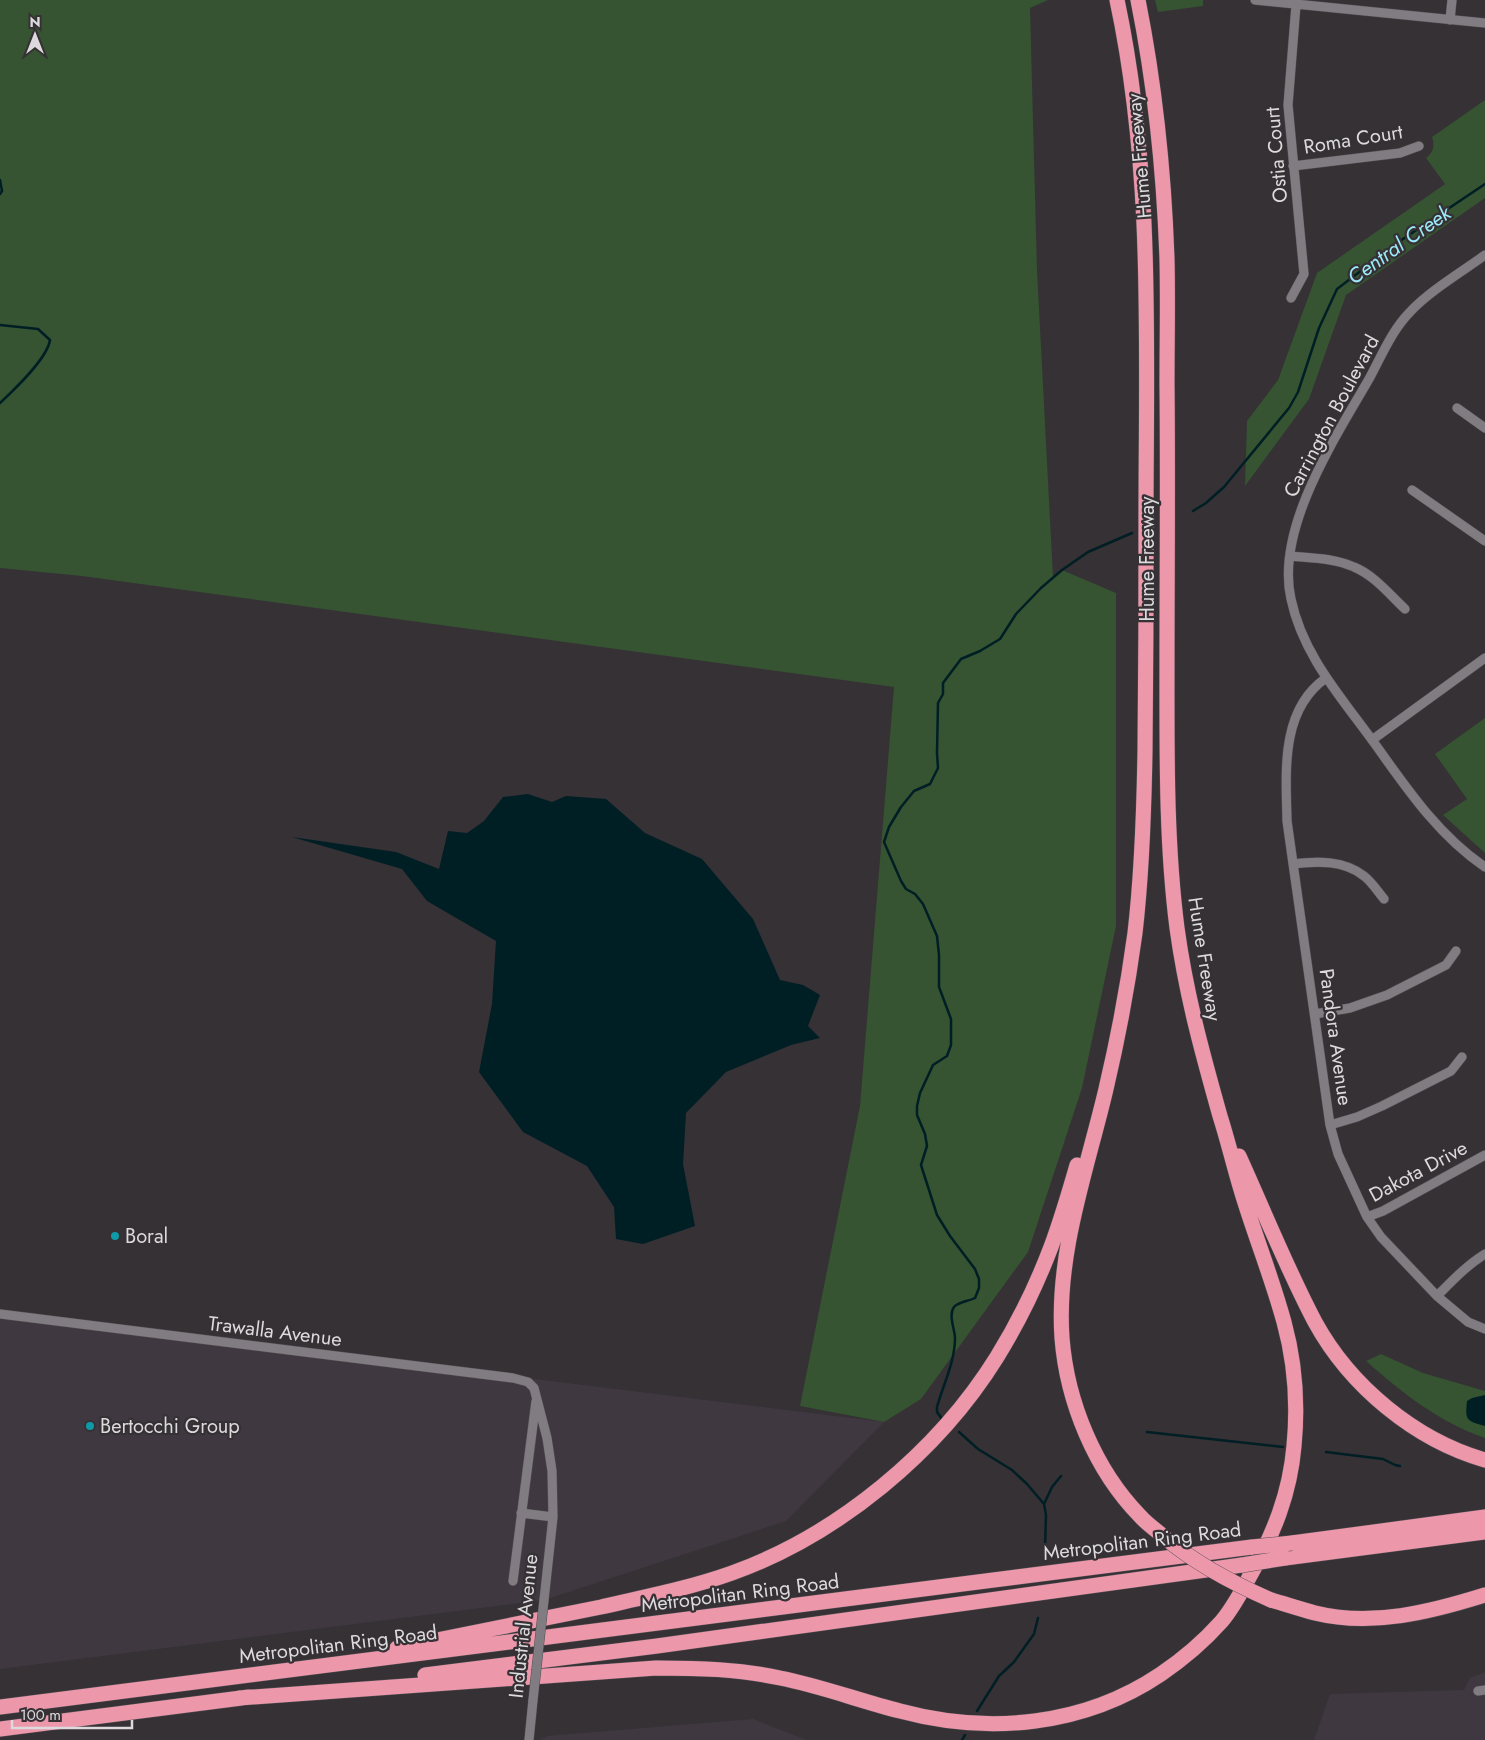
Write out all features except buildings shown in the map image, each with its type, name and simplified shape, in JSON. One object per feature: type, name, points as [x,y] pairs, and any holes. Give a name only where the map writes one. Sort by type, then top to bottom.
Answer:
[{"type":"highway","name":"Hume Freeway","points":[[1115,1046],[1134,939],[1141,878],[1146,596],[1146,261],[1143,192],[1139,136],[1117,0]]},
{"type":"highway","name":"Hume Freeway","points":[[1138,0],[1150,68],[1159,138],[1167,262],[1167,750],[1172,873],[1177,929],[1191,1010],[1205,1067],[1220,1114]]},
{"type":"highway","points":[[1115,1046],[1107,1087],[1070,1234],[1063,1280],[1061,1312],[1063,1341],[1072,1393],[1096,1455],[1121,1494],[1136,1512],[1164,1537],[1216,1574],[1271,1600],[1316,1614],[1338,1617],[1382,1618],[1427,1612],[1485,1595]]},
{"type":"highway","points":[[263,1674],[568,1614],[696,1585],[760,1562],[802,1541],[846,1513],[882,1486],[919,1453],[953,1417],[997,1357],[1020,1316],[1051,1248],[1115,1046]]},
{"type":"highway","points":[[1220,1114],[1316,1323],[1340,1359],[1375,1397],[1410,1424],[1454,1449],[1485,1460]]},
{"type":"highway","points":[[239,1698],[629,1670],[712,1668],[788,1679],[938,1720],[964,1724],[992,1725],[1053,1719],[1112,1701],[1137,1689],[1181,1659],[1207,1636],[1228,1613],[1263,1554],[1281,1512],[1290,1480],[1296,1425],[1292,1360],[1284,1324],[1241,1190],[1220,1114]]},
{"type":"highway","name":"Metropolitan Ring Road","points":[[0,1707],[1485,1517]]},
{"type":"highway","points":[[1410,1542],[1485,1532]]},
{"type":"highway","points":[[1410,1542],[1485,1542]]},
{"type":"highway","name":"Metropolitan Ring Road","points":[[0,1730],[666,1644],[1410,1542]]},
{"type":"street","points":[[1255,0],[1485,23]]},
{"type":"street","points":[[1450,20],[1452,0]]},
{"type":"street","name":"Ostia Court","points":[[1291,298],[1304,274],[1288,105],[1296,5]]},
{"type":"street","name":"Roma Court","points":[[1293,166],[1400,153],[1419,146]]},
{"type":"street","name":"Carrington Boulevard","points":[[1485,255],[1428,296],[1410,312],[1396,331],[1330,447],[1305,498],[1295,528],[1290,556],[1289,586],[1293,607],[1308,648],[1328,681],[1428,816],[1461,848],[1485,867]]},
{"type":"street","points":[[1457,408],[1485,428]]},
{"type":"street","points":[[1412,490],[1485,541]]},
{"type":"street","points":[[1290,556],[1329,559],[1356,568],[1378,583],[1405,609]]},
{"type":"street","points":[[1372,740],[1485,658]]},
{"type":"street","name":"Pandora Avenue","points":[[1328,681],[1309,696],[1299,709],[1290,732],[1286,777],[1286,821],[1330,1125],[1338,1154],[1367,1217],[1380,1237],[1437,1296],[1468,1322],[1485,1329]]},
{"type":"street","points":[[1293,864],[1325,862],[1356,870],[1366,877],[1384,899]]},
{"type":"street","points":[[1315,1014],[1350,1008],[1387,994],[1446,965],[1456,951]]},
{"type":"street","points":[[1330,1125],[1357,1117],[1442,1076],[1451,1071],[1462,1057]]},
{"type":"street","name":"Dakota Drive","points":[[1367,1217],[1383,1211],[1485,1155]]},
{"type":"street","points":[[1437,1296],[1476,1259],[1485,1254]]},
{"type":"street","name":"Trawalla Avenue","points":[[0,1314],[518,1379],[532,1385],[537,1396]]},
{"type":"street","name":"Industrial Avenue","points":[[513,1581],[537,1396]]},
{"type":"street","name":"Industrial Avenue","points":[[529,1740],[553,1517],[547,1438],[537,1396]]},
{"type":"street","points":[[521,1513],[553,1517]]},
{"type":"shaded area","points":[[0,1313],[884,1422],[786,1521],[544,1600],[0,1669]]},
{"type":"shaded area","points":[[1485,1672],[1485,1740],[1314,1740],[1330,1694],[1464,1690],[1470,1678]]},
{"type":"shaded area","points":[[753,1719],[806,1740],[539,1740],[548,1736]]},
{"type":"green space","points":[[0,0],[1048,0],[1030,8],[1037,270],[1053,577],[1062,570],[1116,593],[1116,926],[1082,1088],[1028,1252],[921,1399],[884,1422],[800,1406],[860,1106],[894,687],[82,576],[0,568]]},
{"type":"green space","points":[[1155,0],[1203,0],[1203,6],[1158,12]]},
{"type":"green space","points":[[1485,100],[1485,198],[1346,295],[1309,399],[1245,486],[1247,421],[1278,380],[1317,273],[1445,184],[1426,158],[1433,149],[1432,137]]},
{"type":"green space","points":[[1485,718],[1485,853],[1443,815],[1467,799],[1435,754]]},
{"type":"green space","points":[[1381,1354],[1423,1373],[1485,1391],[1485,1438],[1452,1424],[1437,1415],[1393,1384],[1366,1361]]},
{"type":"water","points":[[528,794],[552,802],[566,796],[606,799],[645,833],[702,859],[753,919],[780,980],[803,985],[820,995],[808,1026],[820,1038],[791,1045],[726,1072],[686,1113],[683,1164],[695,1226],[643,1244],[616,1239],[614,1207],[587,1166],[523,1132],[479,1072],[492,1004],[496,941],[427,901],[402,869],[292,837],[396,852],[439,869],[448,831],[467,833],[484,821],[503,797]]},
{"type":"water","points":[[1485,1395],[1485,1426],[1470,1421],[1466,1412],[1467,1401]]},
{"type":"waterway","points":[[0,180],[2,191],[0,194]]},
{"type":"waterway","name":"Central Creek","points":[[1193,511],[1206,503],[1224,487],[1289,408],[1298,392],[1319,328],[1337,289],[1400,241],[1485,184]]},
{"type":"waterway","points":[[0,325],[38,329],[50,340],[48,348],[37,365],[0,403]]},
{"type":"waterway","name":"Central Creek","points":[[942,1419],[937,1412],[937,1407],[951,1365],[954,1347],[955,1335],[952,1310],[958,1304],[975,1298],[979,1288],[979,1279],[975,1269],[937,1215],[921,1165],[927,1146],[925,1134],[917,1115],[917,1106],[920,1093],[933,1065],[947,1056],[951,1045],[951,1019],[939,987],[937,936],[923,904],[915,894],[906,889],[901,881],[884,842],[889,827],[901,807],[914,791],[930,784],[938,768],[938,703],[943,694],[943,683],[961,659],[980,651],[1000,639],[1016,614],[1041,588],[1062,570],[1088,552],[1132,533]]},
{"type":"waterway","name":"Central Creek","points":[[959,1432],[978,1449],[1012,1470],[1044,1504],[1046,1515],[1045,1548]]},
{"type":"waterway","points":[[1147,1432],[1283,1447]]},
{"type":"waterway","points":[[1326,1452],[1383,1459],[1400,1466]]},
{"type":"waterway","points":[[1044,1504],[1052,1487],[1061,1476]]},
{"type":"waterway","name":"Central Creek","points":[[977,1711],[999,1676],[1014,1662],[1034,1634],[1038,1618]]},
{"type":"waterway","name":"Central Creek","points":[[962,1740],[965,1735]]},
{"type":"place","name":"Boral","points":[[115,1236]]},
{"type":"place","name":"Bertocchi Group","points":[[90,1426]]}]
